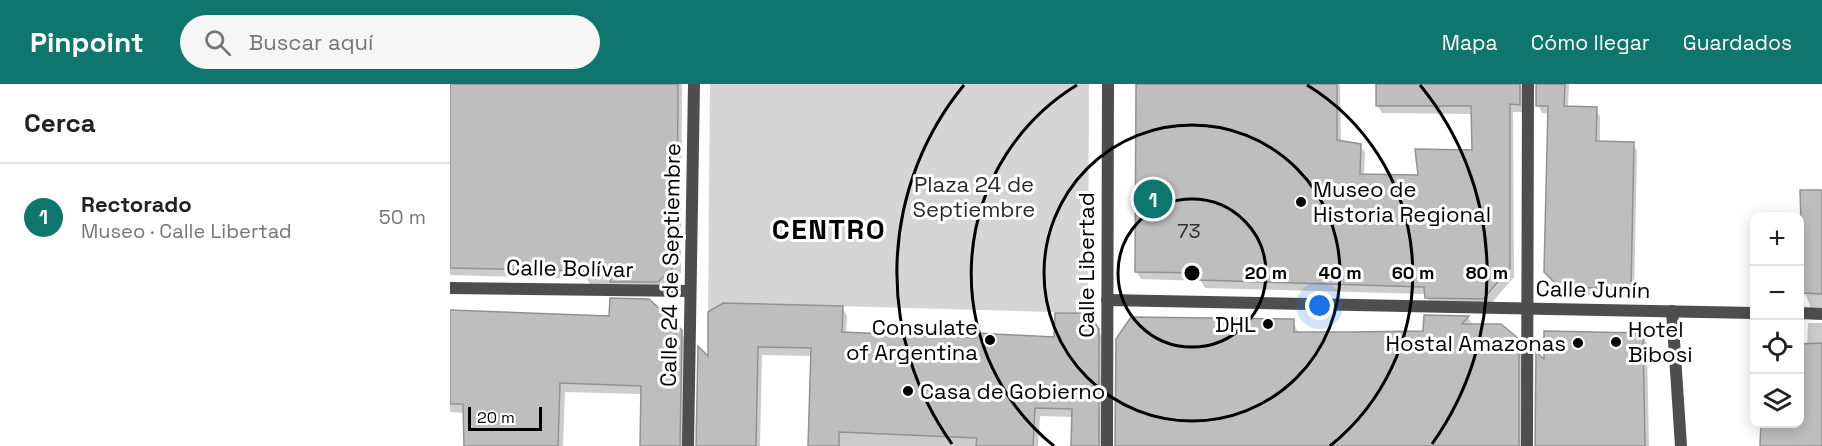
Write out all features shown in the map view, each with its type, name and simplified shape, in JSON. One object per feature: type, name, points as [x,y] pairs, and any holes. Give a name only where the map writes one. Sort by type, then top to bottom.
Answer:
[{"type":"street","name":"Calle 24 de Septiembre","points":[[688,446],[694,84]]},
{"type":"street","name":"Calle Libertad","points":[[1107,446],[1108,84]]},
{"type":"street","points":[[1527,446],[1528,84]]},
{"type":"street","name":"Calle Bolívar","points":[[450,288],[690,291]]},
{"type":"street","name":"Calle Junín","points":[[1107,300],[1750,313]]},
{"type":"street","points":[[1671,311],[1681,446]]},
{"type":"street","points":[[1804,313],[1822,314]]},
{"type":"green space","name":"Plaza 24 de Septiembre","points":[[710,84],[1089,84],[1088,313],[723,303],[708,312]]},
{"type":"building","points":[[450,84],[678,84],[677,264],[658,282],[610,282],[611,277],[584,277],[583,271],[450,268]]},
{"type":"building","points":[[1136,84],[1337,84],[1337,140],[1361,144],[1360,174],[1418,175],[1415,149],[1472,150],[1471,106],[1376,106],[1376,84],[1520,84],[1520,105],[1510,104],[1510,268],[1483,299],[1425,298],[1424,287],[1199,280],[1199,273],[1135,272]]},
{"type":"building","points":[[1536,84],[1565,84],[1564,106],[1597,107],[1596,141],[1634,142],[1631,289],[1559,287],[1544,272],[1548,106],[1536,106]]},
{"type":"building","points":[[1800,190],[1822,190],[1822,294],[1804,293],[1804,212],[1801,212]]},
{"type":"building","points":[[610,298],[649,299],[682,330],[680,446],[640,446],[641,386],[560,383],[558,446],[464,446],[463,404],[450,404],[450,310],[609,316]]},
{"type":"building","points":[[723,303],[843,306],[842,332],[976,338],[976,333],[1054,337],[1055,313],[1088,313],[1099,329],[1099,446],[1071,446],[1072,409],[1035,408],[1033,446],[976,446],[977,438],[839,432],[839,446],[808,446],[811,348],[758,347],[756,446],[696,446],[698,346],[708,356],[708,312]]},
{"type":"building","points":[[1424,315],[1469,316],[1462,324],[1501,324],[1519,339],[1519,446],[1115,446],[1116,339],[1131,317],[1294,319],[1294,332],[1352,332],[1423,331]]},
{"type":"building","points":[[1544,331],[1643,333],[1645,446],[1535,446],[1536,352],[1544,359]]},
{"type":"building","points":[[1822,343],[1822,446],[1760,446],[1761,428],[1804,428],[1804,344]]},
{"type":"place","name":"Rectorado","points":[[1153,199]]},
{"type":"place","name":"Museo de Historia Regional","points":[[1301,202]]},
{"type":"place","name":"DHL","points":[[1268,324]]},
{"type":"place","name":"Consulate of Argentina","points":[[990,340]]},
{"type":"place","name":"Hotel Bibosi","points":[[1616,342]]},
{"type":"place","name":"Hostal Amazonas","points":[[1578,343]]},
{"type":"place","name":"Casa de Gobierno","points":[[908,391]]},
{"type":"district","name":"CENTRO","points":[[829,229]]}]
